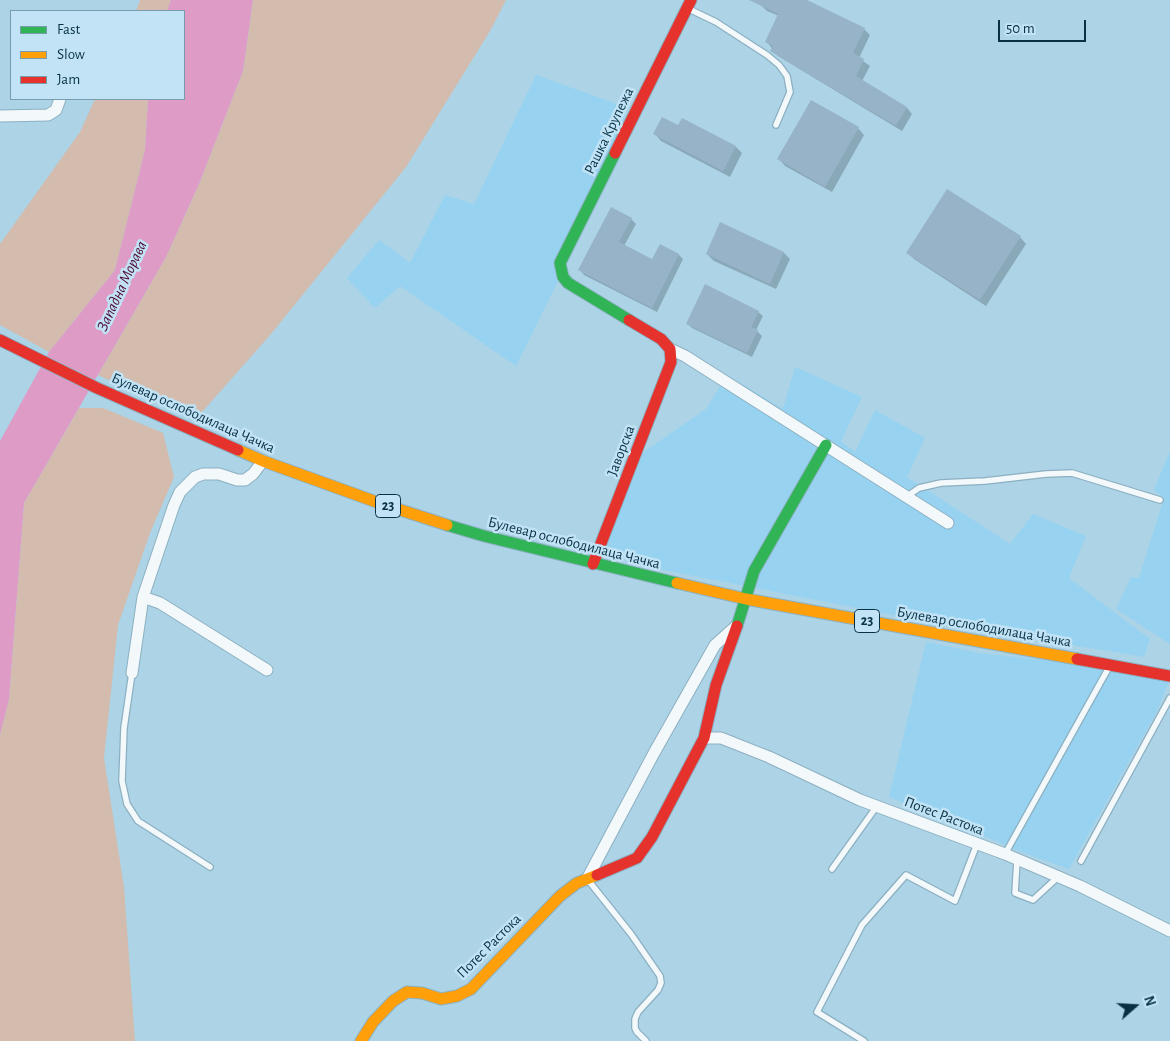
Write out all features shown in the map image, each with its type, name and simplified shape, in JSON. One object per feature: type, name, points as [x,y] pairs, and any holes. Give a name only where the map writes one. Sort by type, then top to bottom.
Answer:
[{"type":"street","name":"Рашка Крупежа","points":[[670,349],[661,339],[568,284],[563,277],[560,263],[689,4]]},
{"type":"street","points":[[0,116],[48,115],[56,110],[60,100]]},
{"type":"street","name":"Булевар ослободилаца Чачка","points":[[0,340],[97,388],[263,461],[446,525],[593,564],[746,600],[1170,676]]},
{"type":"street","points":[[670,349],[685,356],[948,523]]},
{"type":"street","name":"Јаворска","points":[[593,564],[671,362],[670,349]]},
{"type":"street","points":[[746,600],[754,571],[826,445]]},
{"type":"street","points":[[132,673],[143,597],[174,506],[185,486],[195,477],[203,474],[219,474],[237,480],[245,480],[253,474],[263,461]]},
{"type":"street","points":[[143,597],[160,603],[267,670]]},
{"type":"street","name":"Потес Растока","points":[[361,1041],[373,1022],[393,1001],[407,992],[422,993],[441,999],[457,996],[471,989],[560,896],[577,883],[637,858],[652,837],[704,738],[716,686],[746,600]]},
{"type":"street","name":"Потес Растока","points":[[587,879],[654,753],[715,645],[736,626]]},
{"type":"street","name":"Потес Растока","points":[[704,738],[721,738],[769,757],[877,806],[1005,854],[1134,912],[1170,931]]},
{"type":"lane","points":[[689,4],[767,55],[787,76],[790,92],[776,125]]},
{"type":"lane","points":[[906,496],[919,488],[941,483],[1072,473],[1160,500]]},
{"type":"lane","points":[[1005,854],[1110,665]]},
{"type":"lane","points":[[132,673],[124,737],[122,781],[127,804],[138,821],[210,867]]},
{"type":"lane","points":[[1081,861],[1170,698]]},
{"type":"lane","points":[[832,869],[877,806]]},
{"type":"lane","points":[[864,1041],[817,1012],[862,925],[906,875],[955,900],[977,844]]},
{"type":"lane","points":[[1017,860],[1014,893],[1033,900],[1058,877]]},
{"type":"lane","points":[[587,879],[631,934],[660,976],[661,983],[658,990],[638,1012],[635,1019],[635,1028],[646,1041]]},
{"type":"shaded area","points":[[140,0],[171,0],[167,10],[136,10]]},
{"type":"shaded area","points":[[253,0],[506,0],[490,31],[406,167],[271,334],[195,420],[98,375],[166,257],[199,184],[243,71]]},
{"type":"shaded area","points":[[536,75],[628,108],[563,271],[516,366],[400,286],[375,308],[347,278],[379,240],[410,263],[445,195],[474,204]]},
{"type":"shaded area","points":[[95,100],[148,100],[145,150],[115,270],[49,352],[0,325],[0,244],[80,132]]},
{"type":"shaded area","points":[[795,367],[862,397],[841,441],[855,452],[875,410],[925,438],[907,477],[1010,544],[1033,514],[1086,536],[1069,578],[1150,639],[1144,657],[908,618],[633,564],[596,543],[632,460],[706,409],[727,375],[783,409]]},
{"type":"shaded area","points":[[79,408],[103,408],[163,433],[174,477],[150,533],[118,625],[104,758],[124,887],[135,1041],[0,1041],[0,735],[9,699],[24,503]]},
{"type":"shaded area","points":[[1170,451],[1170,644],[1116,609],[1131,577],[1139,578],[1164,498],[1154,490]]},
{"type":"shaded area","points":[[926,642],[979,653],[1053,661],[1170,679],[1157,711],[1069,869],[1027,854],[889,797]]},
{"type":"water","name":"Западна Морава","points":[[171,0],[253,0],[243,71],[199,184],[166,257],[24,503],[9,699],[0,735],[0,441],[49,352],[115,270],[145,150],[148,100],[185,100],[185,10],[167,10]]},
{"type":"building","points":[[749,0],[807,0],[865,28],[853,53],[864,59],[856,76],[907,107],[896,126],[770,51],[773,46],[765,42],[778,14]]},
{"type":"building","points":[[811,100],[859,127],[825,187],[777,159]]},
{"type":"building","points":[[662,117],[678,125],[682,118],[736,146],[723,171],[653,134]]},
{"type":"building","points":[[947,189],[1021,236],[980,300],[906,253]]},
{"type":"building","points":[[611,207],[632,218],[619,242],[652,259],[660,244],[679,254],[652,308],[578,270]]},
{"type":"building","points":[[720,222],[784,252],[770,284],[706,254]]},
{"type":"building","points":[[705,284],[759,311],[751,327],[758,330],[747,353],[686,324]]},
{"type":"traffic: fast","points":[[615,153],[560,263],[563,277],[568,283],[629,320]]},
{"type":"traffic: fast","points":[[737,626],[754,571],[826,445]]},
{"type":"traffic: fast","points":[[447,525],[484,536],[677,583]]},
{"type":"traffic: slow","points":[[238,450],[263,461],[382,504],[447,525]]},
{"type":"traffic: slow","points":[[677,583],[746,599],[1077,659]]},
{"type":"traffic: slow","points":[[361,1041],[373,1022],[393,1001],[407,992],[422,993],[441,999],[457,996],[471,989],[560,896],[577,883],[597,875]]},
{"type":"traffic: jam","points":[[615,153],[691,0]]},
{"type":"traffic: jam","points":[[593,564],[671,362],[670,349],[661,339],[629,320]]},
{"type":"traffic: jam","points":[[0,340],[97,388],[238,450]]},
{"type":"traffic: jam","points":[[597,875],[637,858],[652,837],[704,738],[716,685],[737,626]]},
{"type":"traffic: jam","points":[[1077,659],[1170,676]]}]
